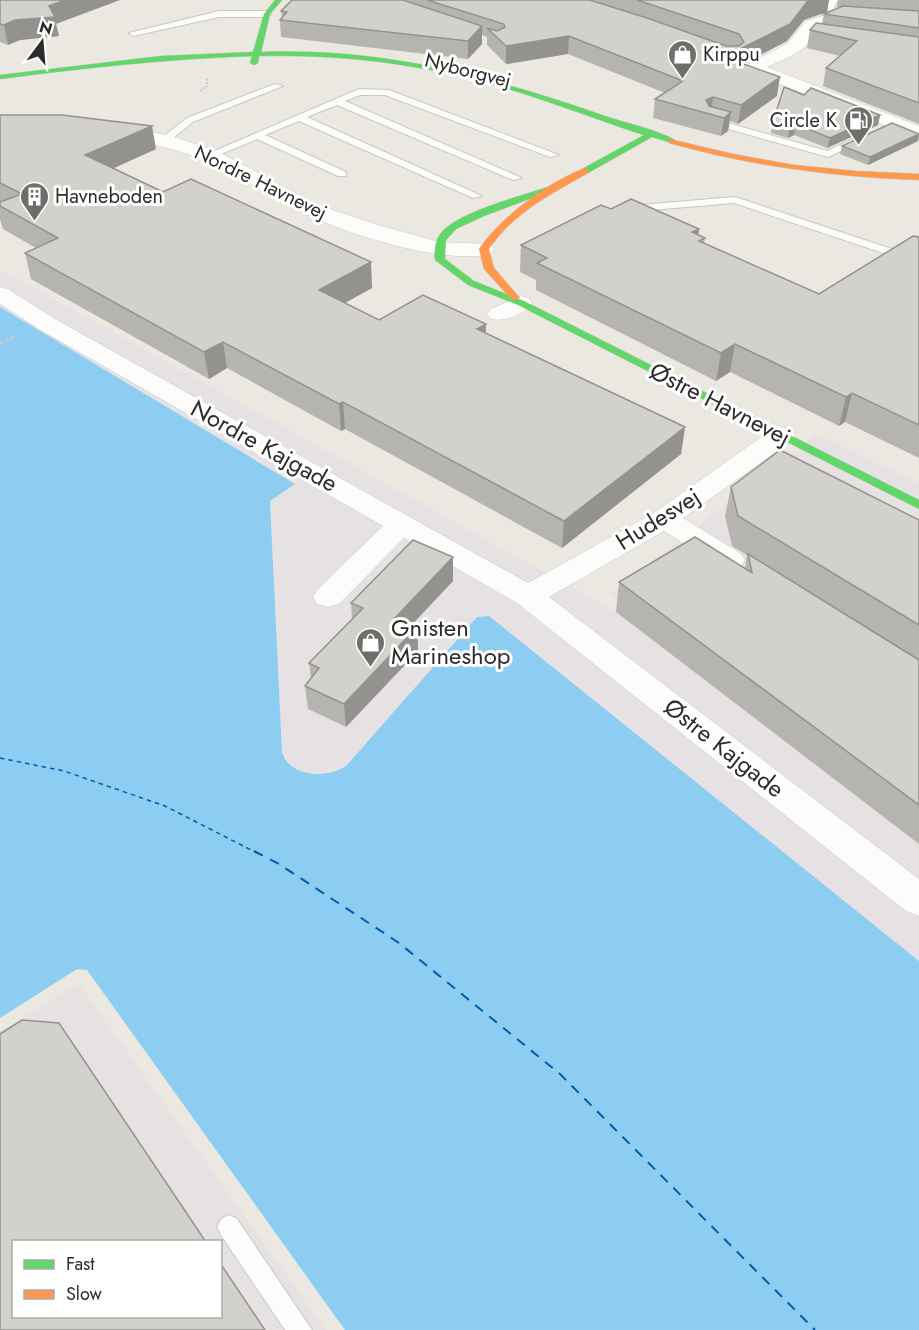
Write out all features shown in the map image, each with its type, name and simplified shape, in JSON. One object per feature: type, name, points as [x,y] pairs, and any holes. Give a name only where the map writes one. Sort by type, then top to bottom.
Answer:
[{"type":"street","points":[[255,57],[267,14],[279,0]]},
{"type":"street","points":[[919,21],[836,8],[812,24],[810,34],[794,47],[752,67],[886,127],[919,133]]},
{"type":"street","name":"Nyborgvej","points":[[0,77],[102,63],[352,56],[431,67],[471,76],[651,134],[754,162],[832,172],[919,177]]},
{"type":"street","name":"Nyborgvej","points":[[28,88],[144,69],[255,57],[363,69],[443,82],[489,94],[638,143],[748,170],[805,179],[919,187]]},
{"type":"street","name":"Nyborgvej","points":[[0,83],[102,63]]},
{"type":"street","name":"Nordre Havnevej","points":[[95,128],[164,140],[210,155],[311,209],[367,230],[438,249],[483,249]]},
{"type":"street","points":[[483,249],[503,224],[560,186],[651,134]]},
{"type":"street","points":[[438,249],[446,233],[461,222],[560,186]]},
{"type":"street","name":"Østre Havnevej","points":[[438,249],[440,260],[459,276],[521,303],[919,505]]},
{"type":"street","name":"Østre Havnevej","points":[[483,249],[488,266],[521,303]]},
{"type":"street","name":"Nordre Kajgade","points":[[0,294],[47,324],[528,596]]},
{"type":"street","points":[[499,314],[521,303]]},
{"type":"street","name":"Hudesvej","points":[[528,596],[664,519],[782,435]]},
{"type":"street","points":[[664,519],[752,574]]},
{"type":"street","points":[[328,597],[402,524]]},
{"type":"street","name":"Østre Kajgade","points":[[528,596],[919,900]]},
{"type":"lane","points":[[133,33],[219,14],[267,14]]},
{"type":"lane","points":[[164,140],[190,120],[278,86]]},
{"type":"lane","points":[[210,155],[359,92],[386,92],[554,155]]},
{"type":"lane","points":[[337,101],[518,178]]},
{"type":"lane","points":[[298,117],[477,196]]},
{"type":"lane","points":[[710,121],[828,154],[869,135]]},
{"type":"lane","points":[[257,135],[342,174]]},
{"type":"lane","points":[[610,210],[735,200],[919,261]]},
{"type":"lane","points":[[900,254],[919,255]]},
{"type":"lane","points":[[229,1227],[300,1330]]},
{"type":"shaded area","points":[[4,271],[616,612],[625,606],[610,594],[817,434],[919,484],[919,961],[489,616],[477,617],[347,765],[324,774],[307,773],[291,766],[282,752],[270,500],[295,484],[0,307],[0,273]]},
{"type":"shaded area","points":[[79,984],[326,1330],[0,1330],[0,1031]]},
{"type":"water","points":[[0,307],[295,484],[270,501],[282,752],[286,761],[293,767],[310,774],[320,774],[339,770],[347,765],[477,617],[489,616],[919,961],[919,1330],[345,1330],[87,970],[77,969],[0,1018]]},
{"type":"building","points":[[0,0],[65,0],[49,6],[55,17],[15,20],[4,25],[0,24]]},
{"type":"building","points":[[292,0],[403,0],[482,26],[468,41],[280,20],[287,12],[281,11]]},
{"type":"building","points":[[427,0],[590,0],[726,46],[739,46],[744,42],[739,34],[637,0],[815,0],[807,2],[790,24],[724,57],[780,77],[741,105],[713,97],[706,100],[709,106],[731,112],[724,118],[655,99],[683,81],[569,36],[506,46],[487,28],[497,31],[505,27],[504,24]]},
{"type":"building","points":[[843,6],[919,11],[919,28],[824,14]]},
{"type":"building","points":[[816,23],[919,37],[919,103],[826,68],[857,41],[810,30]]},
{"type":"building","points":[[784,87],[804,95],[811,88],[880,115],[830,138],[796,124],[790,127],[773,122]]},
{"type":"building","points":[[0,115],[62,115],[152,126],[85,155],[163,192],[191,179],[371,262],[319,290],[379,320],[423,295],[486,324],[477,329],[685,427],[564,521],[343,402],[339,404],[223,342],[204,352],[25,253],[58,238],[0,206],[0,202],[22,194],[0,183]]},
{"type":"building","points":[[892,123],[919,134],[870,157],[842,146]]},
{"type":"building","points":[[631,199],[699,229],[692,232],[705,238],[699,241],[819,294],[913,236],[919,237],[919,425],[852,393],[846,397],[735,344],[721,353],[537,263],[547,258],[521,245],[601,205],[611,209]]},
{"type":"building","points":[[780,450],[919,520],[919,625],[738,516],[731,487]]},
{"type":"building","points":[[695,537],[752,573],[748,554],[919,660],[919,805],[619,582]]},
{"type":"building","points":[[413,540],[453,557],[395,618],[417,627],[344,704],[305,686],[319,668],[309,663],[363,608],[351,603]]},
{"type":"building","points":[[22,1020],[59,1023],[205,1240],[12,1240],[12,1318],[222,1318],[222,1266],[265,1330],[0,1330],[0,1034]]},
{"type":"ferry route","points":[[0,758],[64,771],[165,806],[257,853]]},
{"type":"ferry route","points":[[254,851],[279,864],[399,943],[560,1074],[815,1330]]},
{"type":"traffic: fast","points":[[254,63],[267,14],[279,0]]},
{"type":"traffic: fast","points":[[0,77],[107,64],[214,55],[322,55],[375,59],[429,67],[491,81],[672,141]]},
{"type":"traffic: fast","points":[[585,171],[651,134]]},
{"type":"traffic: fast","points":[[560,186],[481,214],[453,227],[441,240],[440,260],[471,283],[521,303],[919,505]]},
{"type":"traffic: slow","points":[[672,141],[733,157],[794,168],[919,177]]},
{"type":"traffic: slow","points":[[515,298],[489,269],[484,249],[493,236],[516,214],[543,195],[585,171]]},
{"type":"place","name":"Kirppu","points":[[682,80]]},
{"type":"place","name":"Circle K","points":[[858,146]]},
{"type":"place","name":"Havneboden","points":[[34,222]]},
{"type":"place","name":"Gnisten Marineshop","points":[[370,668]]}]
